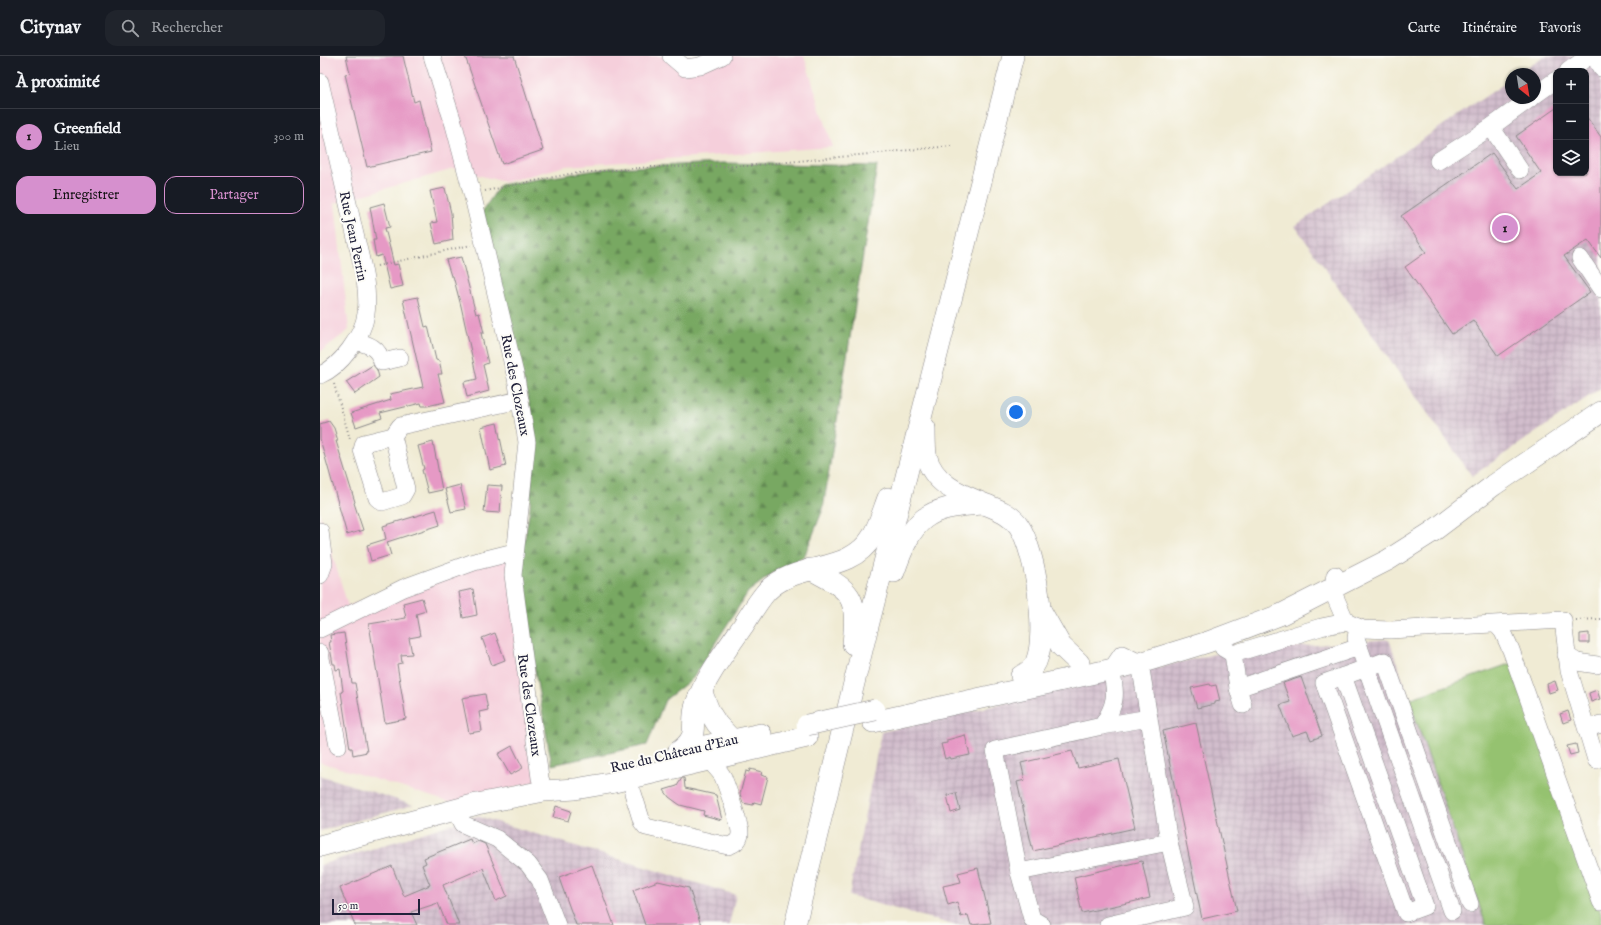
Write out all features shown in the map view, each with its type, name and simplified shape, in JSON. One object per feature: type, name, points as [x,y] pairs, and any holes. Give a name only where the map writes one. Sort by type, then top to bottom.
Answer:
[{"type":"main road","points":[[795,925],[866,634],[1013,56]]},
{"type":"main road","points":[[924,405],[926,455],[939,480],[948,488],[1009,515],[1019,526],[1028,545],[1041,610],[1049,669]]},
{"type":"main road","points":[[807,731],[874,716],[1049,669],[1126,672],[1282,614],[1328,583],[1494,486],[1601,412]]},
{"type":"main road","points":[[711,741],[710,713],[702,693],[718,663],[766,592],[788,576],[847,559],[860,551],[872,538],[880,522],[896,475],[908,467]]},
{"type":"main road","points":[[866,634],[880,613],[904,544],[914,527],[931,513],[944,508],[984,504]]},
{"type":"main road","points":[[810,569],[840,585],[849,596],[854,607],[856,622],[853,644],[857,671]]},
{"type":"main road","points":[[874,716],[1021,676],[1079,663],[1126,672],[1197,633],[1238,619],[1328,583]]},
{"type":"main road","points":[[1041,610],[1061,646],[1079,663]]},
{"type":"main road","points":[[1049,669],[1062,657],[1061,646]]},
{"type":"main road","name":"Rue du Château d'Eau","points":[[544,792],[574,779],[603,770],[678,752],[690,741],[711,741],[807,731]]},
{"type":"main road","name":"Rue du Château d'Eau","points":[[320,846],[456,810],[544,792],[575,789],[711,741],[807,731]]},
{"type":"street","name":"Rue des Clozeaux","points":[[432,56],[454,125],[472,193],[520,400],[527,442],[514,552],[513,575],[540,778],[544,792]]},
{"type":"street","points":[[671,56],[685,68],[700,66],[722,56]]},
{"type":"street","points":[[1572,68],[1589,56]]},
{"type":"street","points":[[1594,56],[1601,68]]},
{"type":"street","name":"Rue Jean Perrin","points":[[320,82],[362,269],[366,313],[362,331],[356,341],[325,372]]},
{"type":"street","points":[[1541,91],[1553,82]]},
{"type":"street","points":[[1438,161],[1491,127],[1523,104]]},
{"type":"street","points":[[1491,127],[1520,170]]},
{"type":"street","points":[[1580,258],[1601,290]]},
{"type":"street","points":[[356,341],[374,347],[380,353],[382,362],[400,358]]},
{"type":"street","points":[[393,436],[406,489],[402,496],[382,502],[377,498],[362,450],[364,443],[393,436],[400,426],[520,400]]},
{"type":"street","points":[[320,531],[324,564],[320,575]]},
{"type":"street","points":[[320,629],[403,588],[474,562],[514,552]]},
{"type":"street","points":[[1328,583],[1352,624],[1366,668],[1452,911]]},
{"type":"street","points":[[1208,642],[1233,654],[1322,627],[1352,624],[1363,629],[1390,630],[1563,620],[1568,670],[1594,726],[1596,760]]},
{"type":"street","points":[[1497,625],[1503,632],[1511,650],[1601,902]]},
{"type":"street","points":[[1238,688],[1359,647]]},
{"type":"street","points":[[320,653],[338,746]]},
{"type":"street","points":[[1233,654],[1238,688],[1243,705]]},
{"type":"street","points":[[1566,655],[1577,662],[1597,664]]},
{"type":"street","points":[[1343,676],[1425,906],[1406,913],[1324,683],[1343,676],[1366,668],[1385,662],[1470,904]]},
{"type":"street","points":[[1108,925],[1185,907],[1170,842],[1149,718],[1126,672]]},
{"type":"street","points":[[1102,726],[1112,712],[1126,672]]},
{"type":"street","points":[[1042,925],[1032,919],[1019,872],[995,750],[1102,726],[1149,718]]},
{"type":"street","points":[[632,793],[642,822],[646,827],[728,846],[733,844],[738,840],[740,833],[730,795],[722,776],[711,741]]},
{"type":"street","points":[[456,810],[463,824],[497,840],[528,864],[540,880],[557,925]]},
{"type":"street","points":[[1019,872],[1170,842]]},
{"type":"path","points":[[472,193],[569,174],[651,167],[747,166],[826,160],[951,146]]},
{"type":"path","points":[[362,269],[484,243]]},
{"type":"path","points":[[325,372],[350,439],[362,450]]},
{"type":"path","points":[[1563,620],[1601,619]]},
{"type":"shaded area","points":[[320,56],[804,56],[833,147],[566,166],[505,182],[454,169],[335,203],[349,330],[320,352]]},
{"type":"shaded area","points":[[1544,56],[1601,56],[1601,388],[1472,476],[1295,226],[1505,83],[1505,104],[1541,104],[1541,68],[1527,68]]},
{"type":"shaded area","points":[[320,514],[348,606],[513,548],[538,781],[455,804],[320,762]]},
{"type":"shaded area","points":[[1389,639],[1486,925],[954,925],[849,896],[881,732],[1219,653]]},
{"type":"shaded area","points":[[320,775],[413,805],[320,831]]},
{"type":"shaded area","points":[[477,816],[736,895],[729,925],[320,925],[320,865]]},
{"type":"green space","points":[[723,163],[877,166],[823,509],[804,557],[773,573],[748,592],[693,678],[665,700],[647,745],[552,765],[518,579],[530,508],[534,423],[482,212],[500,185],[610,168]]},
{"type":"green space","points":[[1512,663],[1601,914],[1601,925],[1486,925],[1409,699]]},
{"type":"building","points":[[346,56],[403,56],[414,102],[419,100],[431,152],[367,167],[345,74],[350,73]]},
{"type":"building","points":[[465,56],[514,56],[543,150],[502,164]]},
{"type":"building","points":[[1553,110],[1553,176],[1589,176],[1589,120],[1601,137],[1601,258],[1588,240],[1564,256],[1590,292],[1498,356],[1473,320],[1452,334],[1405,267],[1426,252],[1401,216],[1492,153],[1518,189],[1541,173],[1516,136]]},
{"type":"building","points":[[445,188],[451,213],[453,240],[436,244],[431,223],[437,222],[430,191]]},
{"type":"building","points":[[384,203],[390,227],[385,228],[394,265],[398,264],[403,286],[390,289],[382,255],[376,257],[373,240],[376,240],[370,207]]},
{"type":"building","points":[[461,257],[476,314],[479,313],[484,333],[481,333],[488,363],[483,365],[489,391],[467,397],[464,382],[477,379],[461,306],[453,276],[451,276],[446,260]]},
{"type":"building","points":[[418,297],[425,327],[428,326],[436,360],[439,361],[442,374],[438,374],[445,402],[427,406],[422,406],[421,403],[380,413],[382,418],[356,427],[351,413],[391,400],[390,394],[423,387],[403,300]]},
{"type":"building","points":[[373,365],[377,370],[379,377],[355,394],[346,382]]},
{"type":"building","points":[[329,421],[334,428],[338,441],[336,441],[363,530],[347,535],[320,439],[320,424]]},
{"type":"building","points":[[497,423],[506,466],[490,470],[481,427]]},
{"type":"building","points":[[433,442],[442,490],[428,493],[418,446]]},
{"type":"building","points":[[460,485],[466,509],[451,512],[445,489]]},
{"type":"building","points":[[487,485],[502,486],[500,513],[484,512]]},
{"type":"building","points":[[436,510],[440,525],[387,542],[391,555],[371,561],[367,545],[386,539],[383,526]]},
{"type":"building","points":[[473,589],[477,615],[463,618],[459,592]]},
{"type":"building","points":[[422,598],[426,611],[416,614],[420,636],[409,638],[412,654],[401,655],[402,663],[397,664],[406,719],[385,723],[369,624],[406,618],[403,603]]},
{"type":"building","points":[[344,633],[352,683],[355,683],[367,752],[353,755],[352,748],[350,748],[341,692],[343,691],[340,669],[336,670],[335,664],[333,664],[329,642],[331,642],[330,635]]},
{"type":"building","points":[[495,633],[505,660],[492,665],[482,638]]},
{"type":"building","points":[[1589,633],[1589,643],[1580,643],[1580,634]]},
{"type":"building","points":[[1301,677],[1322,736],[1311,740],[1307,731],[1292,736],[1280,705],[1290,702],[1283,683]]},
{"type":"building","points":[[1555,681],[1558,690],[1549,693],[1547,684]]},
{"type":"building","points":[[1210,684],[1211,686],[1216,685],[1220,701],[1215,702],[1215,704],[1197,708],[1191,688]]},
{"type":"building","points":[[1597,690],[1600,699],[1591,702],[1589,693]]},
{"type":"building","points":[[485,694],[488,710],[479,712],[482,731],[469,733],[462,698]]},
{"type":"building","points":[[1568,711],[1571,720],[1563,723],[1560,714]]},
{"type":"building","points":[[1196,723],[1237,911],[1202,919],[1163,731]]},
{"type":"building","points":[[965,735],[970,755],[945,759],[941,744],[947,743],[947,740]]},
{"type":"building","points":[[1576,744],[1578,753],[1570,755],[1567,746]]},
{"type":"building","points":[[512,746],[523,768],[510,775],[498,754]]},
{"type":"building","points":[[1072,751],[1078,768],[1119,759],[1135,828],[1033,851],[1017,782],[1025,780],[1021,763]]},
{"type":"building","points":[[750,769],[762,772],[761,775],[768,777],[761,804],[754,802],[753,805],[743,803],[740,794],[746,771],[749,772]]},
{"type":"building","points":[[682,778],[684,778],[685,788],[716,795],[722,820],[703,815],[704,811],[680,805],[669,797],[664,790],[677,786]]},
{"type":"building","points":[[956,793],[960,810],[951,813],[947,795]]},
{"type":"building","points":[[556,806],[571,811],[568,821],[553,817]]},
{"type":"building","points":[[470,839],[472,844],[478,841],[485,844],[507,896],[496,901],[483,868],[443,885],[459,925],[447,925],[438,903],[411,912],[417,925],[355,925],[340,888],[392,866],[404,896],[430,885],[422,865],[426,863],[424,858]]},
{"type":"building","points":[[1142,861],[1150,898],[1082,913],[1074,877]]},
{"type":"building","points":[[592,865],[614,925],[576,925],[559,877]]},
{"type":"building","points":[[978,868],[991,923],[971,925],[968,915],[961,917],[957,902],[948,905],[943,886],[961,882],[958,873]]},
{"type":"building","points":[[658,881],[689,888],[701,925],[645,925],[633,890]]},
{"type":"place","name":"Greenfield","points":[[1505,228]]}]
